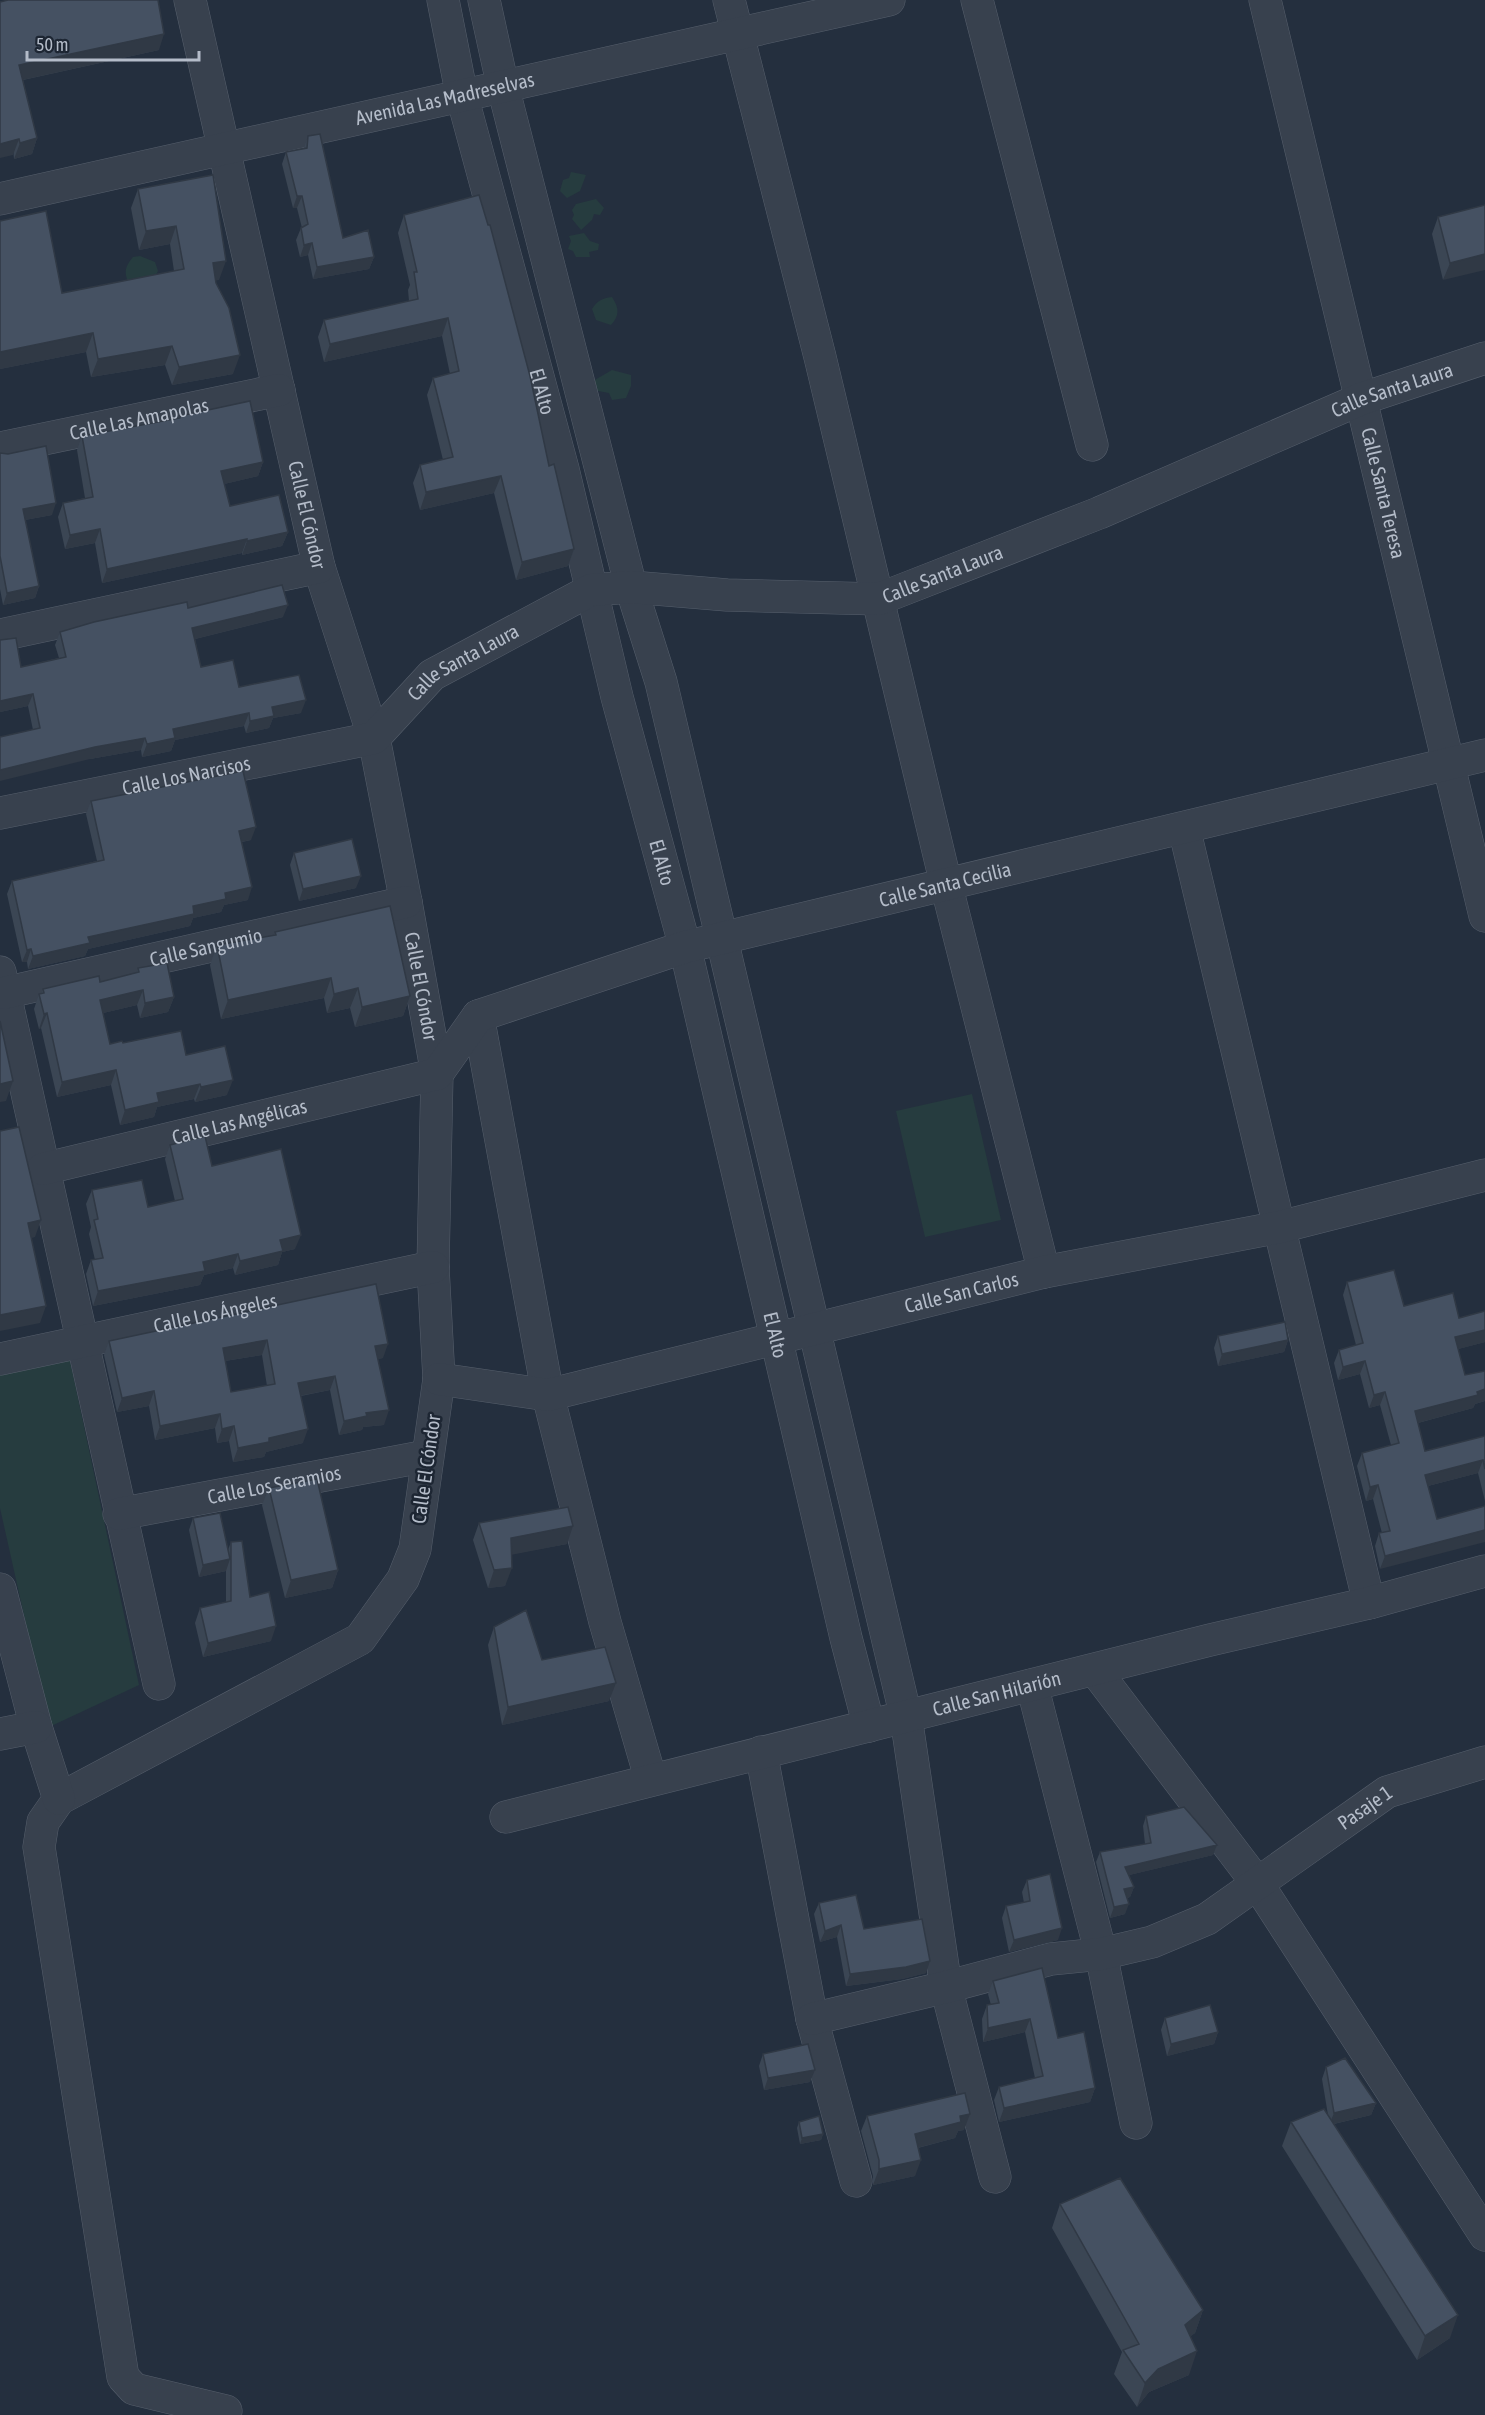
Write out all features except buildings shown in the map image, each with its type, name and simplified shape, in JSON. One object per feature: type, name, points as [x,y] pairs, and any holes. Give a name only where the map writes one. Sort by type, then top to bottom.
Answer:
[{"type":"street","name":"Calle El Cóndor","points":[[59,1798],[360,1640],[403,1579],[415,1549],[439,1379],[432,1267],[437,1074],[406,902],[374,738],[319,567],[190,0]]},
{"type":"street","name":"El Alto","points":[[443,0],[462,96],[563,469],[591,590],[685,947],[846,1638],[869,1726]]},
{"type":"street","name":"El Alto","points":[[484,0],[630,587],[661,682],[906,1717],[946,1987],[995,2177]]},
{"type":"street","points":[[729,0],[879,599],[946,884],[1044,1272]]},
{"type":"street","name":"Avenida Las Madreselvas","points":[[0,199],[224,146],[504,87],[889,0]]},
{"type":"street","points":[[976,0],[1092,445]]},
{"type":"street","name":"Calle Santa Teresa","points":[[1266,0],[1485,916]]},
{"type":"street","name":"Calle Santa Laura","points":[[374,738],[432,675],[591,590],[630,587],[727,595],[879,599],[1100,513],[1361,399],[1485,358]]},
{"type":"street","name":"Calle Las Amapolas","points":[[0,448],[279,390]]},
{"type":"street","points":[[0,635],[319,567]]},
{"type":"street","name":"Calle Los Narcisos","points":[[0,813],[374,738]]},
{"type":"street","name":"Calle Santa Cecilia","points":[[478,1016],[685,947],[1485,755]]},
{"type":"street","points":[[1184,828],[1369,1603]]},
{"type":"street","name":"Calle Sangumio","points":[[2,982],[406,902]]},
{"type":"street","points":[[2,982],[119,1514],[159,1684]]},
{"type":"street","points":[[437,1074],[478,1016]]},
{"type":"street","points":[[478,1016],[548,1395],[605,1623],[651,1780]]},
{"type":"street","name":"Calle Las Angélicas","points":[[43,1169],[437,1074]]},
{"type":"street","name":"Calle San Carlos","points":[[439,1379],[548,1395],[814,1331],[1044,1272],[1280,1227],[1485,1175]]},
{"type":"street","name":"Calle Los Ángeles","points":[[0,1359],[432,1267]]},
{"type":"street","name":"Calle Los Seramios","points":[[119,1514],[427,1456]]},
{"type":"street","name":"Calle San Hilarión","points":[[506,1817],[1210,1640],[1369,1603],[1485,1571]]},
{"type":"street","points":[[0,1588],[36,1727],[59,1798],[43,1822],[39,1847],[123,2377],[134,2389],[226,2411]]},
{"type":"street","points":[[1095,1670],[1257,1884],[1485,2235]]},
{"type":"street","points":[[1032,1685],[1101,1954],[1136,2123]]},
{"type":"street","points":[[0,1734],[36,1727]]},
{"type":"street","points":[[761,1752],[812,2019],[856,2181]]},
{"type":"street","name":"Pasaje 1","points":[[812,2019],[1051,1959],[1101,1954],[1152,1942],[1207,1919],[1387,1792],[1485,1762]]},
{"type":"green space","points":[[571,172],[586,175],[580,191],[567,198],[560,191],[563,180],[569,178]]},
{"type":"green space","points":[[596,199],[604,208],[600,215],[594,214],[592,220],[581,230],[572,219],[574,215],[572,210],[576,204]]},
{"type":"green space","points":[[584,233],[590,241],[599,244],[598,250],[589,252],[590,257],[576,257],[573,251],[568,249],[571,241],[569,236]]},
{"type":"green space","points":[[140,256],[155,262],[158,271],[154,278],[132,290],[126,277],[126,269],[133,257]]},
{"type":"green space","points":[[612,297],[618,311],[614,321],[611,325],[596,320],[592,309],[594,306],[600,300]]},
{"type":"green space","points":[[612,370],[631,375],[631,386],[626,398],[612,400],[609,393],[593,390],[593,381]]},
{"type":"green space","points":[[972,1094],[1001,1220],[925,1237],[896,1111]]},
{"type":"green space","points":[[69,1356],[139,1685],[49,1727],[0,1508],[0,1374]]}]
